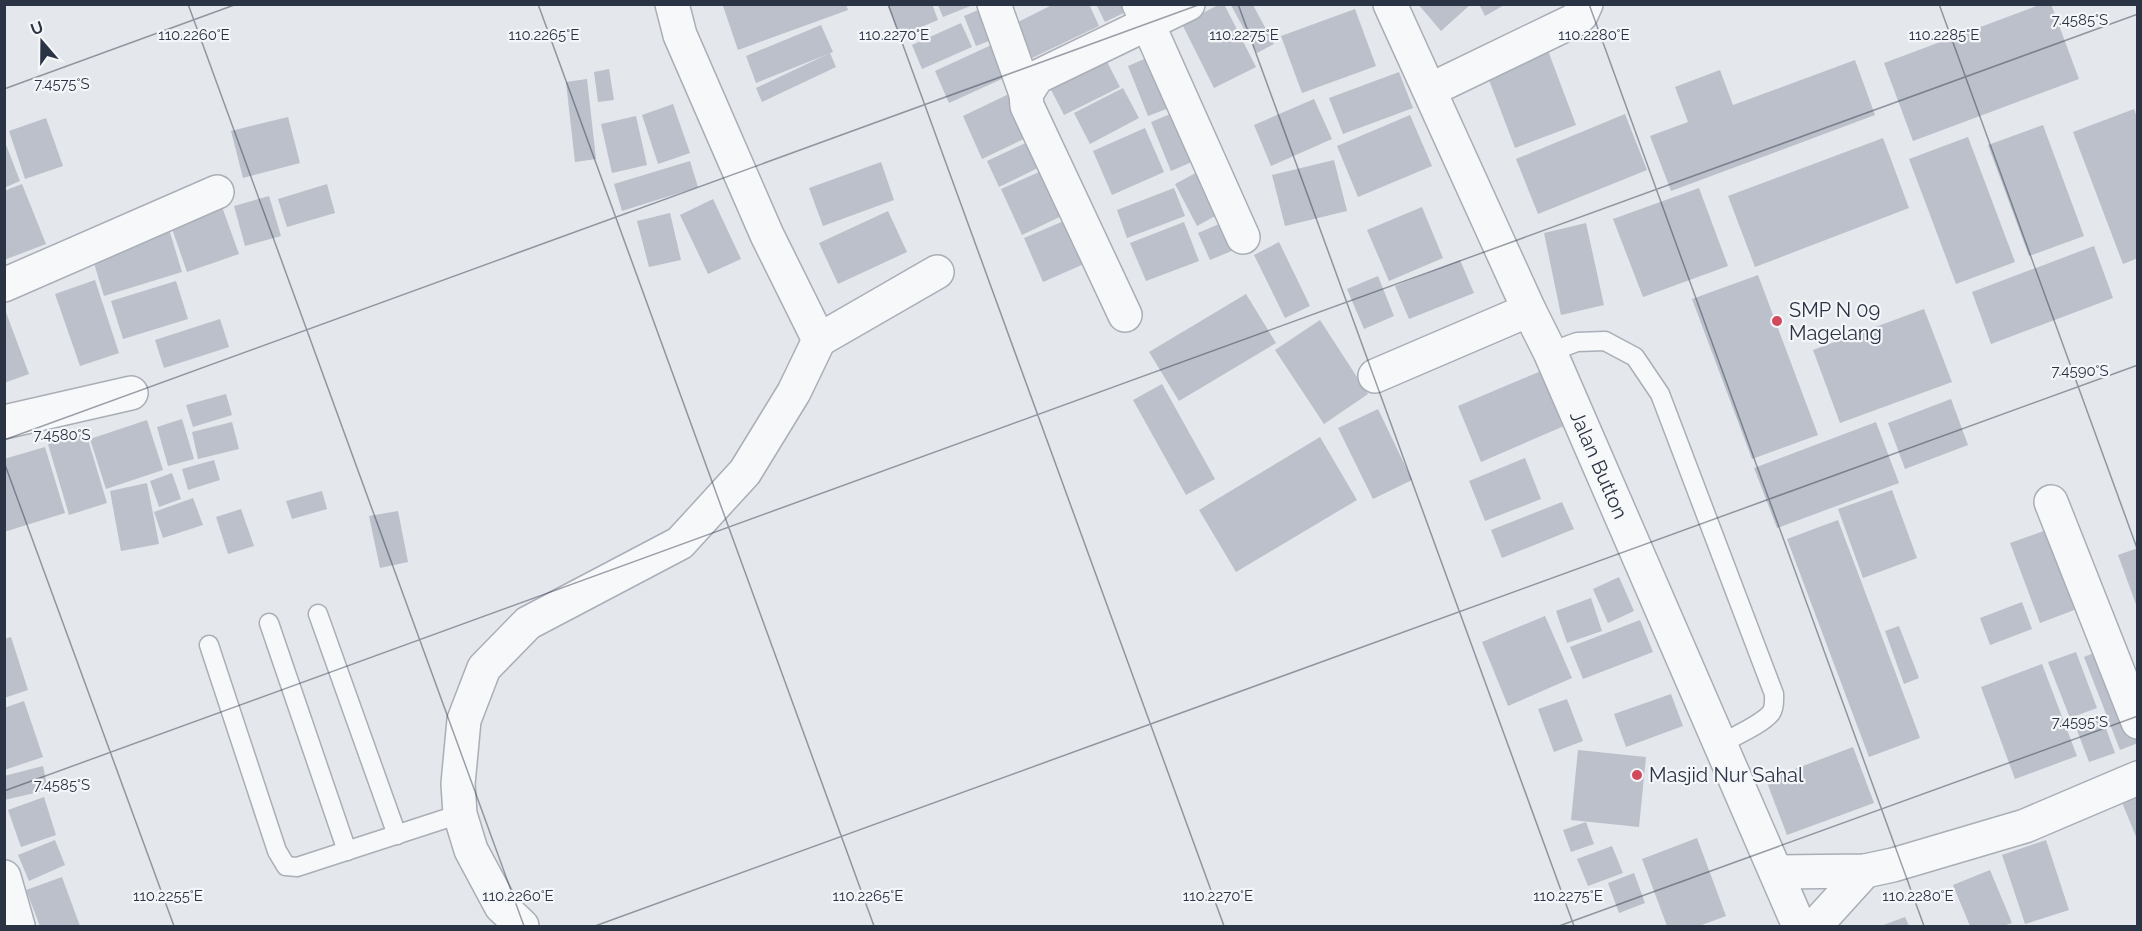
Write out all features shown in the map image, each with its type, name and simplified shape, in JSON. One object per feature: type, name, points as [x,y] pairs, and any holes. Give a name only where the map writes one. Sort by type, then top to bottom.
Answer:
[{"type":"street","points":[[672,4],[680,35],[767,235],[819,340]]},
{"type":"street","points":[[994,4],[1026,94],[1027,106],[1125,315]]},
{"type":"street","points":[[1026,94],[1036,77],[1143,14],[1188,4]]},
{"type":"street","name":"Jalan Button","points":[[1390,4],[1550,352],[1799,927]]},
{"type":"street","points":[[1430,90],[1573,21],[1581,15],[1586,4]]},
{"type":"street","points":[[1143,14],[1243,237]]},
{"type":"street","points":[[4,285],[217,192]]},
{"type":"street","points":[[522,927],[501,906],[471,850],[460,814],[458,784],[464,720],[484,668],[528,623],[680,543],[745,472],[794,392],[819,340],[937,272]]},
{"type":"street","points":[[1375,376],[1529,310]]},
{"type":"street","points":[[4,422],[131,393]]},
{"type":"street","points":[[2051,502],[2138,722]]},
{"type":"street","points":[[1776,872],[1865,871],[1893,865],[2025,826],[2138,778]]},
{"type":"street","points":[[1815,927],[1865,871]]},
{"type":"street","points":[[4,877],[18,927]]},
{"type":"lane","points":[[1550,352],[1577,342],[1605,341],[1635,357],[1660,394],[1774,694],[1771,713],[1720,744]]},
{"type":"lane","points":[[318,614],[397,835]]},
{"type":"lane","points":[[269,623],[347,851]]},
{"type":"lane","points":[[209,645],[277,851],[286,866],[297,867],[460,814]]},
{"type":"building","points":[[727,4],[846,4],[848,10],[738,50],[723,6]]},
{"type":"building","points":[[887,4],[932,4],[938,20],[900,36]]},
{"type":"building","points":[[1054,4],[1089,4],[1099,26],[1032,58],[1016,23]]},
{"type":"building","points":[[1096,4],[1132,4],[1134,8],[1105,22]]},
{"type":"building","points":[[1224,4],[1256,67],[1214,88],[1182,24]]},
{"type":"building","points":[[1418,4],[1471,4],[1441,31]]},
{"type":"building","points":[[1479,4],[1506,4],[1485,16]]},
{"type":"building","points":[[2042,4],[2051,4],[2079,79],[1913,141],[1884,63]]},
{"type":"building","points":[[938,5],[973,5],[943,17]]},
{"type":"building","points":[[1231,5],[1253,5],[1274,44],[1257,53]]},
{"type":"building","points":[[985,7],[997,38],[976,46],[964,16]]},
{"type":"building","points":[[1355,9],[1376,66],[1302,93],[1281,36]]},
{"type":"building","points":[[961,23],[972,47],[922,69],[912,45]]},
{"type":"building","points":[[821,25],[833,52],[756,83],[746,56]]},
{"type":"building","points":[[1000,41],[1015,73],[949,103],[935,71]]},
{"type":"building","points":[[1547,48],[1576,125],[1515,148],[1486,72]]},
{"type":"building","points":[[830,53],[836,67],[762,102],[756,88]]},
{"type":"building","points":[[1103,54],[1120,87],[1064,115],[1047,82]]},
{"type":"building","points":[[1156,54],[1177,105],[1148,116],[1128,66]]},
{"type":"building","points":[[1855,60],[1875,115],[1671,191],[1650,136],[1688,122],[1675,87],[1720,70],[1733,105]]},
{"type":"building","points":[[609,69],[614,100],[598,102],[594,72]]},
{"type":"building","points":[[1399,72],[1413,108],[1343,134],[1329,98]]},
{"type":"building","points":[[587,79],[596,159],[575,162],[566,82]]},
{"type":"building","points":[[1123,88],[1139,118],[1090,144],[1074,113]]},
{"type":"building","points":[[1011,93],[1030,136],[982,159],[963,116]]},
{"type":"building","points":[[1314,99],[1332,139],[1271,166],[1254,125]]},
{"type":"building","points":[[673,104],[690,153],[658,164],[642,115]]},
{"type":"building","points":[[2134,109],[2138,120],[2138,258],[2123,264],[2073,132]]},
{"type":"building","points":[[1180,110],[1201,158],[1171,171],[1151,122]]},
{"type":"building","points":[[1625,114],[1647,170],[1538,214],[1516,159]]},
{"type":"building","points":[[1410,115],[1432,166],[1358,197],[1337,146]]},
{"type":"building","points":[[636,116],[647,165],[612,173],[601,124]]},
{"type":"building","points":[[288,117],[300,163],[243,178],[231,131]]},
{"type":"building","points":[[46,118],[63,166],[25,179],[9,131]]},
{"type":"building","points":[[2043,125],[2084,236],[2029,256],[1988,145]]},
{"type":"building","points":[[1145,128],[1164,172],[1112,195],[1093,151]]},
{"type":"building","points":[[1968,137],[2015,262],[1956,284],[1909,159]]},
{"type":"building","points":[[1883,138],[1909,208],[1755,267],[1728,196]]},
{"type":"building","points":[[1032,140],[1044,165],[999,187],[987,161]]},
{"type":"building","points":[[4,143],[20,181],[4,188]]},
{"type":"building","points":[[1334,160],[1347,211],[1285,226],[1272,175]]},
{"type":"building","points":[[690,161],[698,187],[622,211],[614,184]]},
{"type":"building","points":[[881,162],[894,200],[823,226],[809,188]]},
{"type":"building","points":[[1048,168],[1068,213],[1022,235],[1001,189]]},
{"type":"building","points":[[1205,168],[1228,209],[1197,226],[1175,184]]},
{"type":"building","points":[[22,184],[46,244],[4,260],[4,191]]},
{"type":"building","points":[[327,184],[335,213],[287,227],[278,199]]},
{"type":"building","points":[[1174,188],[1185,216],[1127,238],[1117,210]]},
{"type":"building","points":[[1699,188],[1728,266],[1643,297],[1613,219]]},
{"type":"building","points":[[269,196],[281,236],[245,246],[234,206]]},
{"type":"building","points":[[713,199],[741,259],[708,274],[680,215]]},
{"type":"building","points":[[221,204],[239,254],[187,272],[170,223]]},
{"type":"building","points":[[1422,207],[1443,258],[1389,281],[1367,230]]},
{"type":"building","points":[[888,211],[907,252],[838,284],[819,243]]},
{"type":"building","points":[[670,213],[681,260],[649,267],[637,221]]},
{"type":"building","points":[[1073,217],[1093,260],[1043,282],[1024,238]]},
{"type":"building","points":[[1226,221],[1239,248],[1210,260],[1198,233]]},
{"type":"building","points":[[1184,222],[1199,261],[1146,281],[1130,243]]},
{"type":"building","points":[[1586,223],[1604,305],[1561,315],[1544,233]]},
{"type":"building","points":[[168,226],[182,272],[104,296],[90,250]]},
{"type":"building","points":[[1279,242],[1310,306],[1285,318],[1254,255]]},
{"type":"building","points":[[2094,246],[2113,298],[1991,344],[1972,292]]},
{"type":"building","points":[[1460,260],[1474,293],[1409,319],[1395,286]]},
{"type":"building","points":[[1758,275],[1818,435],[1752,459],[1692,299]]},
{"type":"building","points":[[1378,276],[1394,316],[1364,329],[1347,289]]},
{"type":"building","points":[[95,280],[119,353],[80,366],[55,294]]},
{"type":"building","points":[[176,281],[188,319],[123,339],[111,301]]},
{"type":"building","points":[[1246,294],[1276,343],[1179,401],[1149,352]]},
{"type":"building","points":[[4,307],[29,374],[4,383]]},
{"type":"building","points":[[1924,309],[1952,382],[1840,423],[1813,350]]},
{"type":"building","points":[[220,319],[229,347],[164,368],[155,340]]},
{"type":"building","points":[[1320,320],[1368,394],[1324,424],[1275,350]]},
{"type":"building","points":[[1541,371],[1564,426],[1481,462],[1458,406]]},
{"type":"building","points":[[1162,384],[1215,479],[1186,495],[1133,400]]},
{"type":"building","points":[[226,394],[232,415],[193,427],[186,405]]},
{"type":"building","points":[[1951,399],[1968,445],[1905,469],[1888,423]]},
{"type":"building","points":[[1378,409],[1412,480],[1373,499],[1338,428]]},
{"type":"building","points":[[182,419],[194,459],[168,466],[157,427]]},
{"type":"building","points":[[147,420],[163,470],[106,489],[90,439]]},
{"type":"building","points":[[232,422],[239,449],[198,459],[192,432]]},
{"type":"building","points":[[1876,422],[1899,483],[1777,528],[1754,468]]},
{"type":"building","points":[[86,433],[107,503],[69,515],[48,444]]},
{"type":"building","points":[[1320,437],[1357,500],[1236,572],[1199,510]]},
{"type":"building","points":[[45,447],[65,513],[4,532],[4,459]]},
{"type":"building","points":[[1525,458],[1541,499],[1485,521],[1469,481]]},
{"type":"building","points":[[214,460],[220,480],[188,490],[182,469]]},
{"type":"building","points":[[172,473],[181,499],[159,507],[150,481]]},
{"type":"building","points":[[147,483],[159,544],[121,551],[110,491]]},
{"type":"building","points":[[1892,490],[1917,558],[1863,578],[1838,509]]},
{"type":"building","points":[[322,491],[327,509],[292,519],[286,501]]},
{"type":"building","points":[[193,498],[203,525],[163,538],[154,512]]},
{"type":"building","points":[[1562,502],[1574,529],[1502,558],[1491,530]]},
{"type":"building","points":[[241,509],[254,546],[228,554],[216,517]]},
{"type":"building","points":[[398,511],[408,562],[380,568],[369,516]]},
{"type":"building","points":[[1838,520],[1920,738],[1869,757],[1787,539]]},
{"type":"building","points":[[2052,528],[2082,607],[2040,623],[2010,543]]},
{"type":"building","points":[[2138,548],[2138,607],[2137,607],[2118,555]]},
{"type":"building","points":[[1619,577],[1634,611],[1608,623],[1593,589]]},
{"type":"building","points":[[1591,598],[1602,631],[1567,643],[1556,611]]},
{"type":"building","points":[[2022,602],[2032,629],[1990,645],[1980,618]]},
{"type":"building","points":[[1545,616],[1572,678],[1508,706],[1482,642]]},
{"type":"building","points":[[1640,620],[1653,652],[1583,679],[1570,647]]},
{"type":"building","points":[[1899,626],[1919,678],[1904,684],[1885,631]]},
{"type":"building","points":[[11,637],[28,690],[4,698],[4,639]]},
{"type":"building","points":[[2106,648],[2138,732],[2138,743],[2120,750],[2084,657]]},
{"type":"building","points":[[2076,652],[2097,708],[2070,718],[2048,662]]},
{"type":"building","points":[[2042,664],[2077,756],[2015,779],[1981,687]]},
{"type":"building","points":[[1671,694],[1683,726],[1626,747],[1614,714]]},
{"type":"building","points":[[1567,699],[1583,741],[1554,752],[1538,709]]},
{"type":"building","points":[[24,701],[43,757],[4,770],[4,708]]},
{"type":"building","points":[[2101,715],[2115,753],[2089,762],[2075,725]]},
{"type":"building","points":[[1853,747],[1874,803],[1787,835],[1766,780]]},
{"type":"building","points":[[1578,750],[1646,757],[1639,827],[1571,820]]},
{"type":"building","points":[[43,766],[48,790],[4,800],[4,776]]},
{"type":"building","points":[[2137,793],[2137,839],[2121,800]]},
{"type":"building","points":[[44,797],[56,835],[21,847],[8,810]]},
{"type":"building","points":[[1586,822],[1594,844],[1571,852],[1563,830]]},
{"type":"building","points":[[1697,838],[1726,916],[1699,926],[1667,926],[1642,859]]},
{"type":"building","points":[[55,840],[65,865],[29,881],[18,855]]},
{"type":"building","points":[[2046,840],[2069,910],[2025,924],[2002,855]]},
{"type":"building","points":[[1612,846],[1623,873],[1588,886],[1577,859]]},
{"type":"building","points":[[1990,870],[2012,923],[2003,926],[1970,926],[1953,885]]},
{"type":"building","points":[[1634,873],[1645,903],[1619,913],[1608,883]]},
{"type":"building","points":[[62,877],[80,926],[40,926],[26,890]]},
{"type":"building","points":[[1905,917],[1909,926],[1881,926]]},
{"type":"place","name":"SMP N 09 Magelang","points":[[1777,321]]},
{"type":"place","name":"Masjid Nur Sahal","points":[[1637,775]]}]
